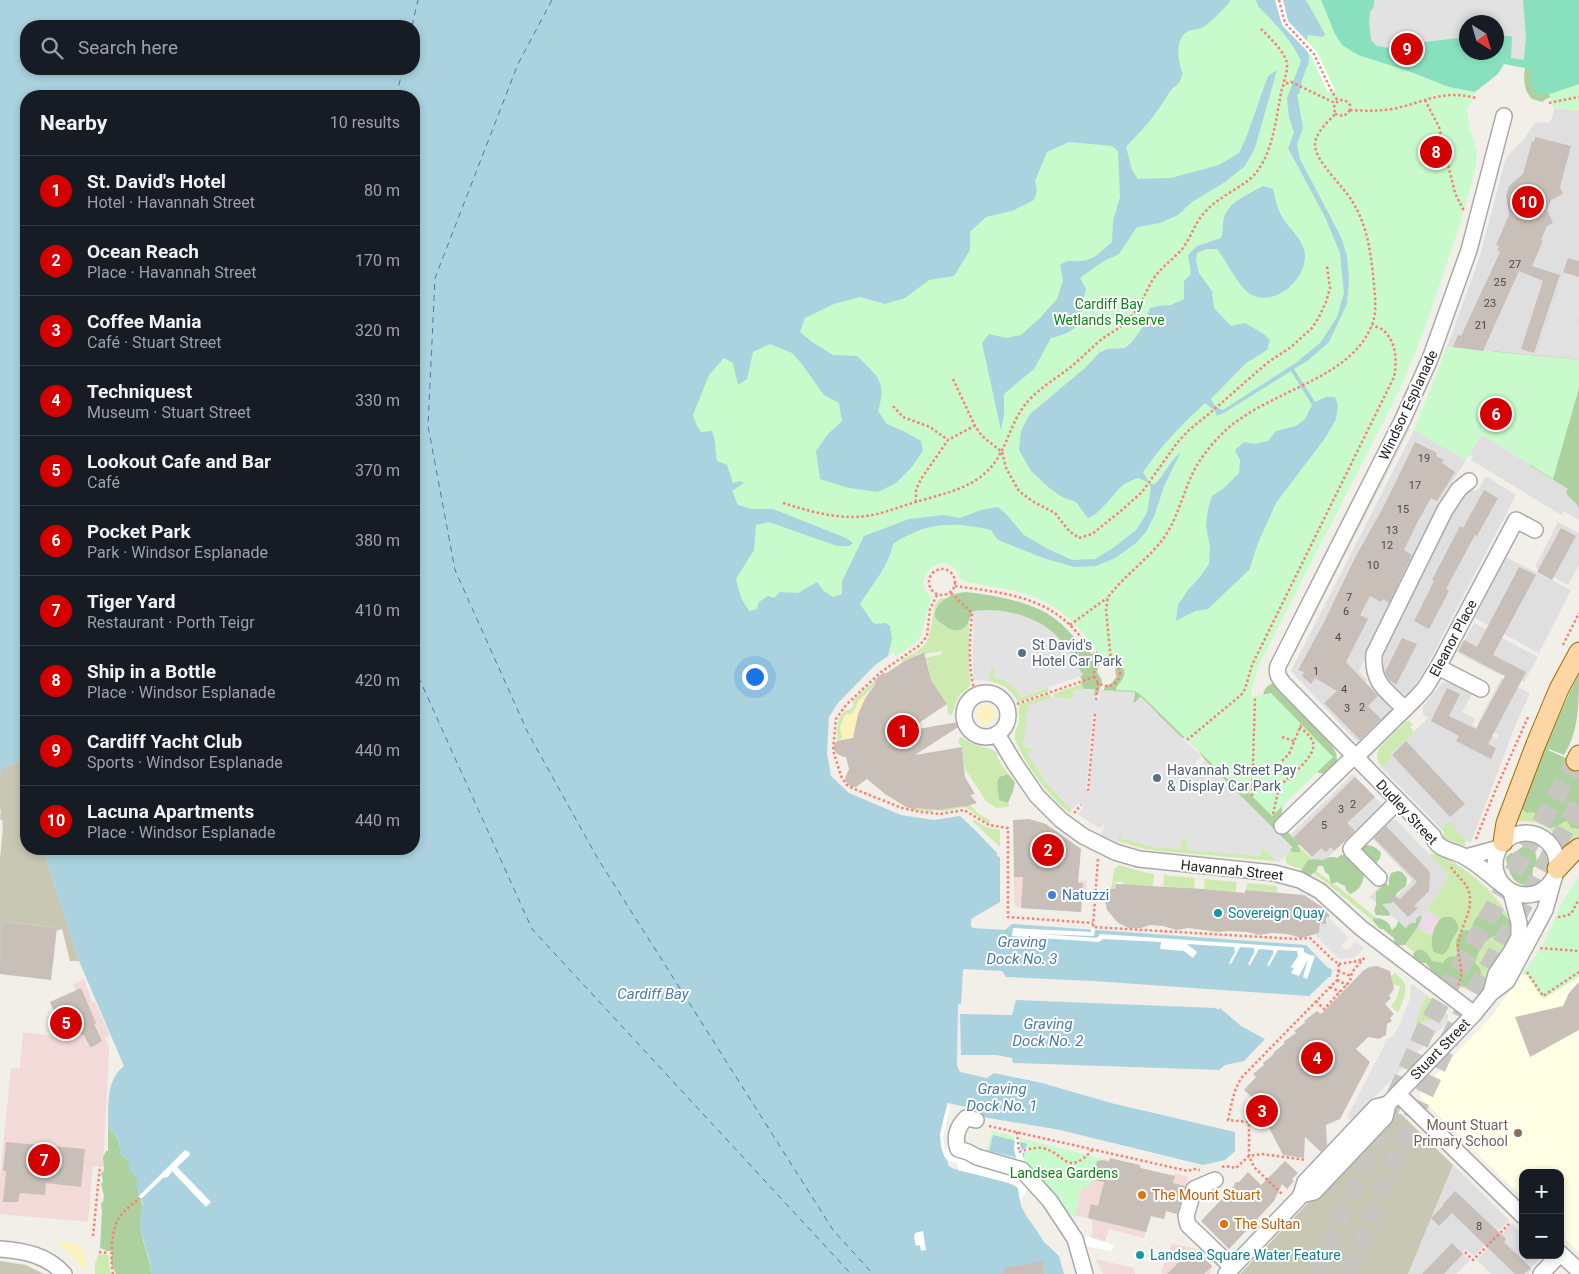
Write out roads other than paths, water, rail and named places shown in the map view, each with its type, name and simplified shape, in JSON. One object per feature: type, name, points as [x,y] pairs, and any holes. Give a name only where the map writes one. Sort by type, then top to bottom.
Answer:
[{"type":"main road","points":[[1501,845],[1506,823],[1559,689],[1570,650]]},
{"type":"main road","points":[[1555,874],[1571,854],[1579,848]]},
{"type":"street","name":"Windsor Esplanade","points":[[1279,678],[1278,666],[1395,435],[1430,359],[1469,250],[1504,116]]},
{"type":"street","points":[[1405,709],[1381,686],[1376,677],[1374,654],[1445,510],[1459,489],[1470,481]]},
{"type":"street","name":"Eleanor Place","points":[[1277,821],[1354,757],[1425,688],[1516,520],[1535,530]]},
{"type":"street","points":[[1438,667],[1482,689]]},
{"type":"street","name":"Dudley Street","points":[[1279,678],[1433,836],[1434,841],[1439,846],[1470,851],[1508,889]]},
{"type":"street","points":[[984,693],[995,694],[1000,697],[1007,707],[1008,721],[997,734],[985,737],[972,732],[968,726],[964,713],[970,700],[976,695],[984,693]]},
{"type":"street","name":"Havannah Street","points":[[997,734],[1028,783],[1049,809],[1072,829],[1103,847],[1139,860],[1259,871],[1291,877],[1320,891],[1361,928],[1474,1014]]},
{"type":"street","points":[[1379,878],[1351,849],[1398,801]]},
{"type":"street","points":[[1520,833],[1539,835],[1547,841],[1554,849],[1557,858],[1555,874],[1550,884],[1540,892],[1531,895],[1521,895],[1508,889],[1498,878],[1495,868],[1495,858],[1501,845],[1511,836],[1520,833]]},
{"type":"street","points":[[1470,851],[1501,845]]},
{"type":"street","name":"Stuart Street","points":[[1229,1270],[1302,1195],[1305,1182],[1323,1162],[1376,1107],[1393,1099],[1474,1014],[1491,992],[1507,981],[1546,910],[1555,874]]},
{"type":"street","name":"Stuart Street","points":[[1491,992],[1496,974],[1519,937],[1519,923],[1508,889]]},
{"type":"street","points":[[1393,1099],[1517,1218]]},
{"type":"street","points":[[982,1123],[966,1118],[959,1125],[955,1140],[958,1149],[977,1157],[1022,1170],[1050,1202],[1075,1239],[1085,1274]]},
{"type":"street","points":[[1213,1173],[1194,1189],[1186,1216],[1188,1225],[1229,1270]]},
{"type":"street","points":[[0,1249],[38,1255],[64,1274]]},
{"type":"street","points":[[1564,1258],[1579,1271]]},
{"type":"street","points":[[1541,1274],[1555,1259]]},
{"type":"water","name":"Cardiff Bay","points":[[0,0],[1230,0],[1209,23],[1201,28],[1188,31],[1184,35],[1178,51],[1183,74],[1179,83],[1171,90],[1149,122],[1126,147],[1132,170],[1138,179],[1171,178],[1219,165],[1239,153],[1268,76],[1277,70],[1255,148],[1245,166],[1225,182],[1192,202],[1178,215],[1160,223],[1137,227],[1119,254],[1102,262],[1080,278],[1086,289],[1081,315],[1076,327],[1063,335],[1051,338],[1034,369],[1004,394],[1004,414],[1001,430],[982,343],[989,334],[1006,338],[1021,335],[1057,299],[1063,280],[1060,265],[1068,261],[1085,261],[1098,254],[1112,242],[1113,221],[1120,197],[1118,151],[1112,146],[1069,142],[1047,152],[1035,181],[1037,191],[1034,200],[1012,211],[986,217],[970,232],[970,250],[954,276],[929,280],[905,298],[885,304],[860,297],[834,304],[805,318],[800,332],[833,355],[857,356],[879,380],[881,401],[878,411],[887,424],[921,441],[923,451],[911,468],[896,483],[878,492],[849,488],[820,479],[816,451],[828,434],[842,421],[839,403],[824,395],[792,353],[770,344],[753,352],[747,379],[738,385],[733,363],[724,358],[709,375],[693,415],[701,432],[712,431],[717,461],[727,465],[733,483],[740,481],[744,483],[732,491],[738,505],[752,509],[773,509],[846,538],[853,543],[849,546],[837,546],[769,522],[756,525],[754,550],[736,579],[742,600],[750,611],[757,609],[759,602],[768,596],[774,598],[780,592],[798,593],[817,582],[824,591],[833,597],[842,594],[842,581],[864,536],[909,519],[944,515],[960,518],[981,510],[998,507],[1024,535],[1048,549],[1072,560],[1095,559],[1136,530],[1147,513],[1151,488],[1149,484],[1154,485],[1181,452],[1164,486],[1155,514],[1146,532],[1136,543],[1115,558],[1096,566],[1075,567],[1046,559],[998,540],[991,530],[965,525],[940,525],[928,528],[917,531],[893,544],[884,568],[860,604],[873,623],[885,623],[890,626],[892,639],[888,656],[874,666],[838,703],[829,717],[827,753],[831,776],[849,793],[901,815],[934,820],[960,816],[1000,857],[1000,902],[971,919],[971,926],[973,928],[1005,930],[1012,924],[1306,945],[1328,968],[1332,969],[1331,977],[1309,996],[1006,977],[1002,971],[963,970],[961,1004],[958,1004],[957,1066],[960,1072],[987,1078],[994,1073],[1042,1083],[1111,1103],[1235,1132],[1235,1151],[1225,1160],[1203,1165],[1060,1130],[983,1117],[979,1110],[948,1103],[942,1124],[941,1138],[948,1165],[1002,1181],[1018,1188],[1021,1206],[1044,1242],[1059,1256],[1064,1274],[151,1274],[141,1229],[140,1218],[143,1205],[138,1196],[137,1179],[129,1171],[129,1161],[120,1154],[118,1139],[108,1128],[108,1103],[111,1086],[118,1072],[124,1066],[79,961],[45,855],[420,855],[420,90],[20,90],[20,761],[2,769],[0,775]]},
{"type":"water","points":[[1256,0],[1306,0],[1325,34],[1323,37],[1308,35],[1305,47],[1309,59],[1299,94],[1297,94],[1303,128],[1297,144],[1300,159],[1341,237],[1347,256],[1349,279],[1347,304],[1329,342],[1306,362],[1294,369],[1315,402],[1326,397],[1335,397],[1338,405],[1336,419],[1326,437],[1276,503],[1258,543],[1249,570],[1208,609],[1195,611],[1176,621],[1178,605],[1209,564],[1210,547],[1206,526],[1208,509],[1212,496],[1224,488],[1239,473],[1240,460],[1235,450],[1244,442],[1254,444],[1268,441],[1276,431],[1296,426],[1305,419],[1312,405],[1291,371],[1217,416],[1215,411],[1205,403],[1172,436],[1150,462],[1143,472],[1147,482],[1138,478],[1125,484],[1101,509],[1088,518],[1076,502],[1062,497],[1031,471],[1019,450],[1021,431],[1030,414],[1085,368],[1099,353],[1107,349],[1125,348],[1133,341],[1144,325],[1150,308],[1171,305],[1184,299],[1184,281],[1191,274],[1188,255],[1197,246],[1221,238],[1224,218],[1230,207],[1263,186],[1273,189],[1279,211],[1302,244],[1305,259],[1303,268],[1291,286],[1283,292],[1264,298],[1254,296],[1244,288],[1217,249],[1206,249],[1197,253],[1196,260],[1199,273],[1212,291],[1214,308],[1231,326],[1245,323],[1264,334],[1270,340],[1267,350],[1246,363],[1211,399],[1214,405],[1223,410],[1297,362],[1321,342],[1337,317],[1344,293],[1340,253],[1325,217],[1288,148],[1294,133],[1289,117],[1287,98],[1301,61],[1288,39],[1258,6]]},
{"type":"water","name":"Graving Dock No. 2","points":[[1016,1000],[1216,1008],[1218,1010],[1220,1008],[1241,1026],[1265,1039],[1244,1061],[1225,1065],[1219,1070],[1013,1063],[1012,1058],[996,1055],[961,1055],[960,1014],[1012,1015]]},
{"type":"water","points":[[993,1135],[1027,1144],[1023,1159],[989,1151]]},
{"type":"tunnel","points":[[1316,1274],[1426,1028],[1576,761]]},
{"type":"tunnel","points":[[1349,1274],[1399,1147],[1455,1028],[1579,804]]},
{"type":"place","name":"Cardiff Yacht Club","points":[[1407,49]]},
{"type":"place","name":"Ship in a Bottle","points":[[1436,152]]},
{"type":"place","name":"Lacuna Apartments","points":[[1528,202]]},
{"type":"place","name":"Pocket Park","points":[[1496,414]]},
{"type":"place","name":"St David's Hotel Car Park","points":[[1022,653]]},
{"type":"place","name":"St. David's Hotel","points":[[903,731]]},
{"type":"place","name":"Havannah Street Pay & Display Car Park","points":[[1157,778]]},
{"type":"place","name":"Ocean Reach","points":[[1048,850]]},
{"type":"place","name":"Natuzzi","points":[[1052,895]]},
{"type":"place","name":"Sovereign Quay","points":[[1218,913]]},
{"type":"place","name":"Lookout Cafe and Bar","points":[[66,1023]]},
{"type":"place","name":"Techniquest","points":[[1317,1058]]},
{"type":"place","name":"Coffee Mania","points":[[1262,1111]]},
{"type":"place","name":"Mount Stuart Primary School","points":[[1518,1133]]},
{"type":"place","name":"Tiger Yard","points":[[44,1160]]},
{"type":"place","name":"The Mount Stuart","points":[[1142,1195]]},
{"type":"place","name":"The Sultan","points":[[1224,1224]]},
{"type":"place","name":"Landsea Square Water Feature","points":[[1140,1255]]},
{"type":"park label","name":"Cardiff Bay Wetlands Reserve","points":[[1109,312]]},
{"type":"park label","name":"Landsea Gardens","points":[[1064,1173]]},
{"type":"water label","name":"Graving Dock No. 3","points":[[1022,950]]},
{"type":"water label","name":"Graving Dock No. 1","points":[[1002,1098]]}]
